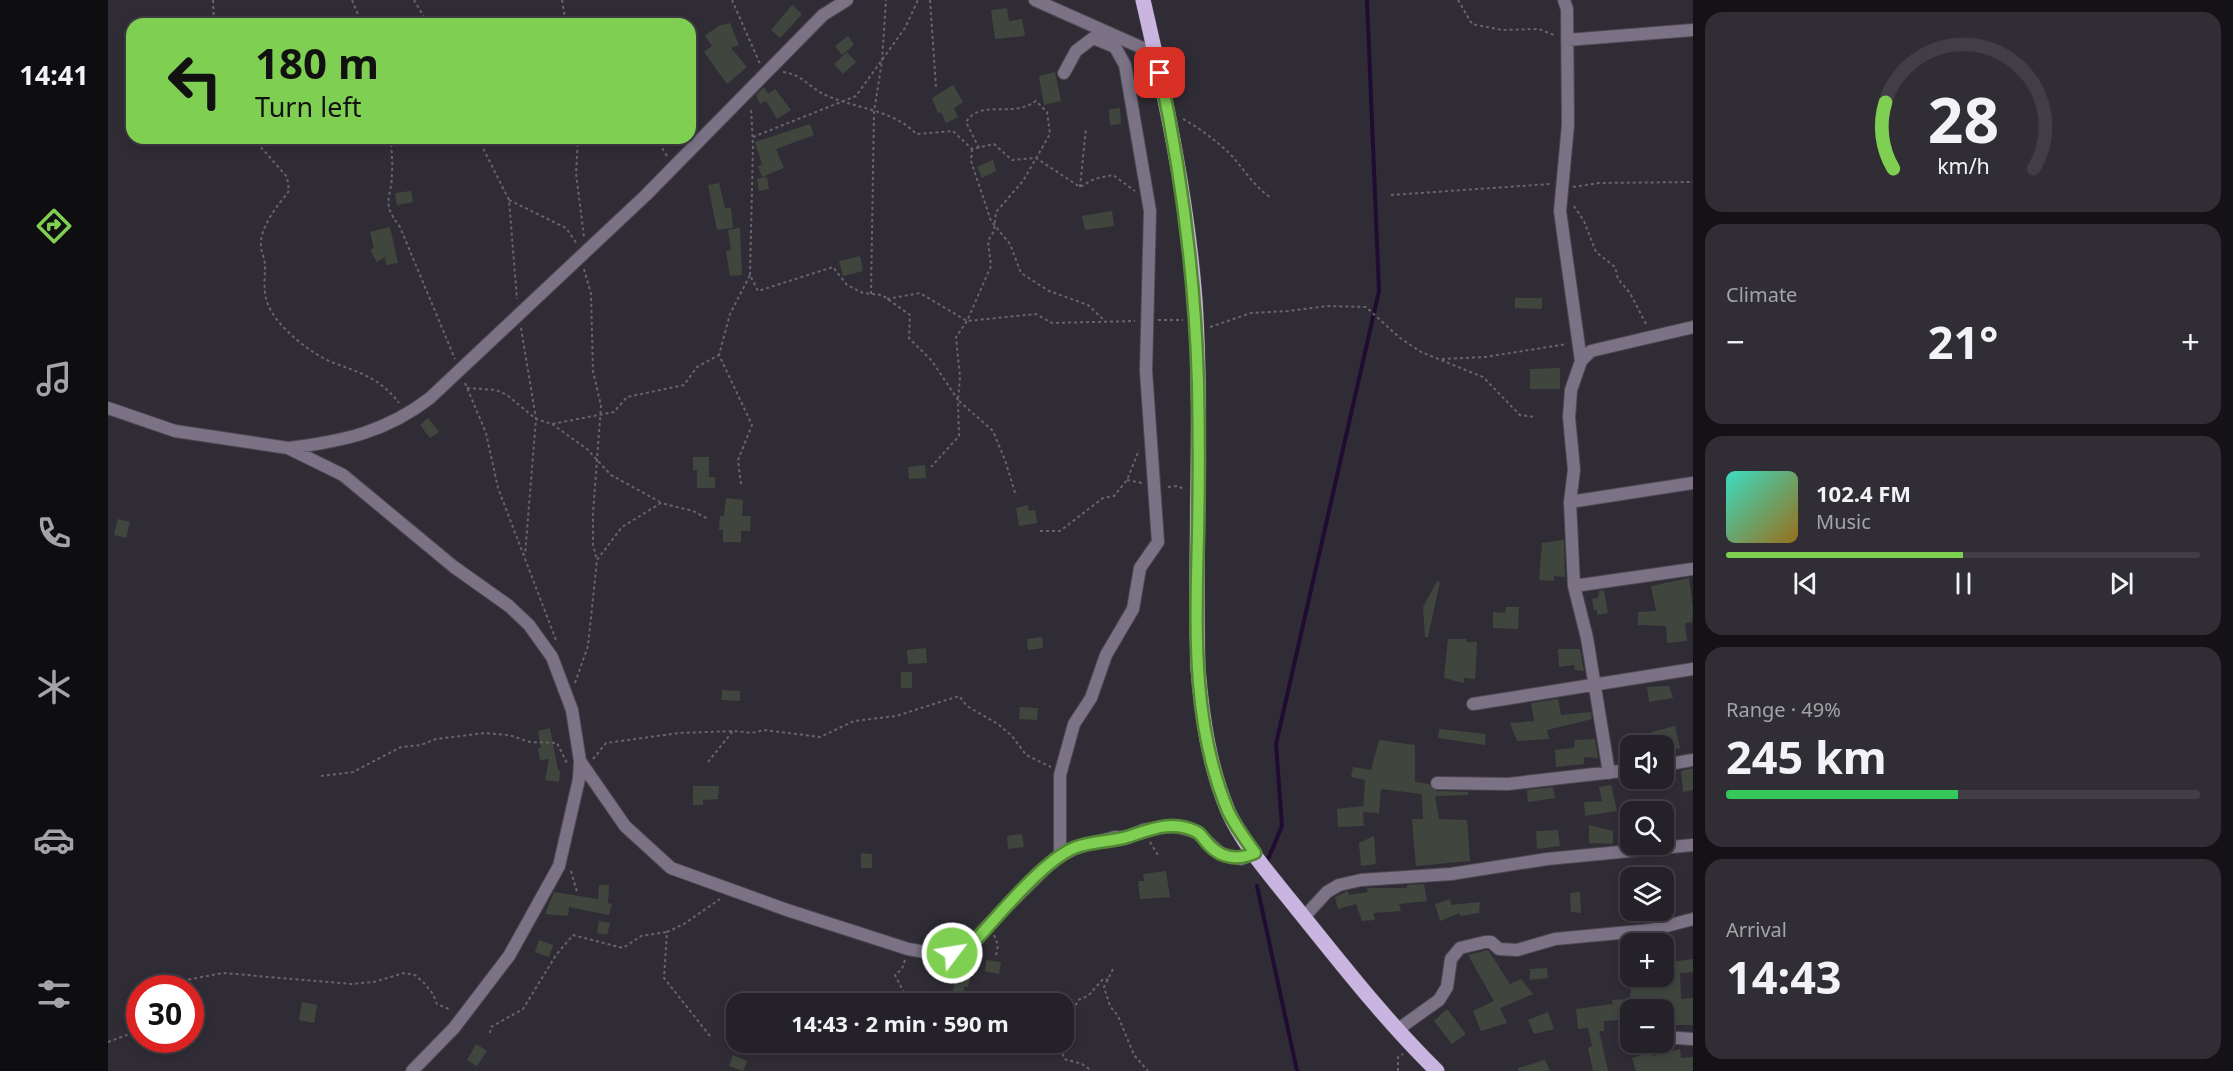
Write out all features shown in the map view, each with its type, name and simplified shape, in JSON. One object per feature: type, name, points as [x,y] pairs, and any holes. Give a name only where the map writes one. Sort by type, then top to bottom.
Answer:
[{"type":"main road","points":[[1143,0],[1168,110],[1189,240],[1196,326],[1198,498],[1196,615],[1201,709],[1217,781],[1229,814],[1273,878],[1375,1007],[1437,1071]]},
{"type":"street","points":[[108,408],[175,431],[288,448],[356,436],[382,428],[408,415],[586,253],[823,15],[847,0]]},
{"type":"street","points":[[1035,0],[1156,54]]},
{"type":"street","points":[[1564,0],[1569,81],[1561,221],[1581,361],[1571,390],[1569,417],[1574,470],[1570,502],[1574,586],[1587,638],[1609,773]]},
{"type":"street","points":[[1567,40],[1693,30]]},
{"type":"street","points":[[1060,856],[1060,775],[1074,724],[1091,698],[1106,655],[1133,609],[1140,568],[1158,542],[1146,370],[1149,202],[1125,65],[1115,47],[1093,38],[1076,51],[1064,73]]},
{"type":"street","points":[[1581,361],[1591,351],[1693,327]]},
{"type":"street","points":[[288,448],[343,475],[454,567],[509,606],[529,625],[552,657],[572,710],[581,769],[559,866],[509,957],[468,1011],[412,1071]]},
{"type":"street","points":[[1570,502],[1693,483]]},
{"type":"street","points":[[1574,586],[1693,569]]},
{"type":"street","points":[[1473,704],[1693,669]]},
{"type":"street","points":[[1674,763],[1693,760]]},
{"type":"street","points":[[581,769],[625,826],[671,868],[731,891],[908,949],[937,954],[964,949],[1060,856],[1076,848],[1115,837],[1126,838],[1143,830],[1173,826],[1197,832],[1221,854],[1241,859],[1255,853]]},
{"type":"street","points":[[1437,783],[1508,783],[1620,771]]},
{"type":"street","points":[[1304,917],[1327,892],[1339,885],[1362,880],[1451,874],[1547,859],[1693,845]]},
{"type":"street","points":[[1397,1030],[1439,1000],[1447,987],[1451,959],[1460,948],[1491,942],[1499,949],[1517,950],[1555,939],[1652,930],[1693,919]]},
{"type":"street","points":[[1674,1038],[1693,1039]]},
{"type":"path","points":[[213,0],[214,18]]},
{"type":"path","points":[[352,0],[360,18]]},
{"type":"path","points":[[414,0],[424,18]]},
{"type":"path","points":[[562,0],[565,18]]},
{"type":"path","points":[[871,294],[874,112],[882,61],[886,0]]},
{"type":"path","points":[[753,137],[856,96],[905,28],[918,0]]},
{"type":"path","points":[[930,0],[936,87]]},
{"type":"path","points":[[1458,0],[1472,24],[1502,30],[1539,29],[1567,40]]},
{"type":"path","points":[[734,1],[765,74],[796,74],[820,92],[841,102],[907,123],[916,134],[953,131],[972,149]]},
{"type":"path","points":[[741,484],[738,460],[752,425],[719,355],[730,314],[750,275],[753,137],[751,89]]},
{"type":"path","points":[[931,467],[959,436],[960,377],[956,337],[967,321],[991,266],[988,241],[996,224],[996,212],[1023,181],[1050,134],[1047,112],[1036,101],[1025,109],[981,110],[970,115],[966,122],[979,148]]},
{"type":"path","points":[[1168,110],[1210,137],[1232,156],[1257,189],[1270,197]]},
{"type":"path","points":[[1080,188],[1086,128]]},
{"type":"path","points":[[258,144],[287,177],[289,191],[267,224],[261,243],[265,259],[266,301],[273,316],[296,339],[333,362],[370,375],[390,392],[408,415]]},
{"type":"path","points":[[391,144],[393,176],[387,201],[486,433],[498,488],[557,642]]},
{"type":"path","points":[[481,144],[509,200],[519,315],[536,419],[524,557]]},
{"type":"path","points":[[570,674],[574,685],[588,646],[597,560],[593,545],[601,406],[593,371],[591,294],[584,271],[586,253],[576,173],[578,144]]},
{"type":"path","points":[[660,144],[676,165]]},
{"type":"path","points":[[972,149],[994,144],[1012,160],[1036,158],[1080,188]]},
{"type":"path","points":[[972,149],[971,161],[981,196],[991,221],[996,224],[1014,250],[1021,273],[1049,291],[1088,305],[1106,322]]},
{"type":"path","points":[[1080,188],[1094,179],[1113,175],[1149,202]]},
{"type":"path","points":[[1391,195],[1563,183],[1579,187],[1599,183],[1693,182]]},
{"type":"path","points":[[1563,183],[1584,221],[1596,252],[1615,267],[1618,279],[1636,304],[1641,318],[1656,335]]},
{"type":"path","points":[[509,200],[566,228],[586,253]]},
{"type":"path","points":[[750,275],[758,291],[832,267],[847,285],[887,299],[910,315],[909,338],[932,361],[958,400],[993,431],[1016,496]]},
{"type":"path","points":[[887,299],[920,293],[967,321],[1036,314],[1052,323],[1148,321],[1196,326],[1251,313],[1328,306],[1366,307],[1386,328],[1421,352],[1483,377],[1520,415],[1536,417]]},
{"type":"path","points":[[1439,359],[1485,357],[1523,349],[1555,347],[1579,341]]},
{"type":"path","points":[[552,424],[614,412],[627,397],[684,385],[697,367],[719,355]]},
{"type":"path","points":[[467,388],[496,390],[507,395],[536,419],[552,424],[597,458],[611,475],[661,503],[693,511],[708,519]]},
{"type":"path","points":[[1040,531],[1060,531],[1103,498],[1114,496],[1127,480],[1150,422]]},
{"type":"path","points":[[1154,482],[1164,487],[1178,486],[1198,498]]},
{"type":"path","points":[[597,560],[622,527],[661,503]]},
{"type":"path","points":[[321,776],[353,772],[401,747],[421,745],[436,739],[485,733],[509,735],[530,742],[557,742],[570,768],[581,769],[606,743],[679,734],[733,731],[752,734],[764,730],[820,737],[854,721],[896,716],[959,696],[967,706],[998,724],[1012,736],[1026,755],[1041,760],[1060,775]]},
{"type":"path","points":[[708,762],[733,731]]},
{"type":"path","points":[[490,1033],[491,1027],[523,1010],[556,955],[573,936],[623,948],[641,936],[667,932],[684,924],[731,891]]},
{"type":"path","points":[[990,924],[998,945],[996,956]]},
{"type":"path","points":[[667,932],[663,978],[710,1036]]},
{"type":"path","points":[[904,993],[895,975],[902,969],[908,949]]},
{"type":"path","points":[[1113,969],[1110,980],[1104,987],[1110,1006],[1118,1016],[1134,1055],[1148,1071]]},
{"type":"path","points":[[204,977],[223,973],[351,984],[374,982],[404,973],[415,975],[424,983],[434,994],[437,1004],[451,1010],[468,1011]]},
{"type":"path","points":[[1074,1009],[1078,1000],[1088,996],[1103,979],[1110,980]]},
{"type":"path","points":[[108,1042],[126,1035]]},
{"type":"path","points":[[1398,1071],[1398,1057],[1413,1048]]},
{"type":"path","points":[[1062,1053],[1064,1059],[1082,1064],[1092,1071]]},
{"type":"building","points":[[792,5],[802,14],[780,38],[771,30]]},
{"type":"building","points":[[1007,8],[1009,21],[1022,19],[1025,36],[995,39],[991,10]]},
{"type":"building","points":[[730,23],[739,45],[731,48],[747,67],[727,84],[704,52],[712,46],[705,36],[718,26]]},
{"type":"building","points":[[848,36],[854,45],[842,55],[835,46]]},
{"type":"building","points":[[847,52],[856,62],[843,74],[834,64]]},
{"type":"building","points":[[1055,72],[1061,101],[1044,105],[1039,76]]},
{"type":"building","points":[[953,85],[963,102],[954,108],[958,117],[946,123],[941,112],[938,113],[932,98]]},
{"type":"building","points":[[764,87],[768,94],[775,89],[791,110],[777,119],[766,101],[760,104],[756,95]]},
{"type":"building","points":[[1120,108],[1121,124],[1110,125],[1109,109]]},
{"type":"building","points":[[810,124],[814,135],[776,149],[784,168],[762,177],[758,166],[762,164],[755,142]]},
{"type":"building","points":[[993,160],[996,171],[982,178],[977,167]]},
{"type":"building","points":[[767,177],[769,189],[759,191],[757,179]]},
{"type":"building","points":[[719,183],[725,208],[731,208],[733,228],[717,230],[708,185]]},
{"type":"building","points":[[411,191],[413,202],[397,205],[395,193]]},
{"type":"building","points":[[1112,211],[1114,226],[1085,230],[1082,216]]},
{"type":"building","points":[[390,227],[398,263],[386,265],[385,257],[377,262],[370,250],[374,248],[370,232]]},
{"type":"building","points":[[740,228],[742,275],[730,276],[726,251],[731,250],[728,230]]},
{"type":"building","points":[[860,256],[863,271],[843,276],[839,261]]},
{"type":"building","points":[[1515,298],[1542,298],[1542,309],[1515,308]]},
{"type":"building","points":[[1560,368],[1560,389],[1530,389],[1530,369]]},
{"type":"building","points":[[428,418],[439,432],[430,438],[420,425]]},
{"type":"building","points":[[693,457],[709,457],[709,477],[715,477],[715,488],[697,488],[697,470],[693,470]]},
{"type":"building","points":[[925,465],[926,478],[909,479],[908,467]]},
{"type":"building","points":[[726,498],[743,500],[742,516],[751,516],[750,531],[741,531],[741,542],[723,542],[723,530],[719,530],[720,516],[724,516]]},
{"type":"building","points":[[1028,505],[1029,511],[1035,510],[1037,523],[1019,526],[1016,508]]},
{"type":"building","points":[[118,519],[130,522],[126,538],[114,535]]},
{"type":"building","points":[[1564,540],[1565,577],[1554,576],[1554,581],[1539,580],[1542,543]]},
{"type":"building","points":[[1689,578],[1693,608],[1692,622],[1685,623],[1687,641],[1667,643],[1666,626],[1638,625],[1638,612],[1656,611],[1651,586]]},
{"type":"building","points":[[1437,581],[1440,582],[1428,637],[1425,637],[1423,607]]},
{"type":"building","points":[[1604,590],[1608,613],[1597,615],[1592,599],[1598,598],[1599,591]]},
{"type":"building","points":[[1506,607],[1519,607],[1518,629],[1493,628],[1493,612],[1505,613]]},
{"type":"building","points":[[1042,637],[1043,648],[1028,650],[1027,639]]},
{"type":"building","points":[[1448,639],[1466,639],[1466,642],[1477,642],[1475,679],[1464,678],[1464,683],[1444,678]]},
{"type":"building","points":[[926,648],[927,663],[908,664],[907,650]]},
{"type":"building","points":[[1558,649],[1580,649],[1584,671],[1575,670],[1574,665],[1559,667]]},
{"type":"building","points":[[901,672],[912,672],[912,688],[901,688]]},
{"type":"building","points":[[1669,686],[1673,698],[1649,702],[1647,687]]},
{"type":"building","points":[[722,690],[740,691],[740,701],[722,700]]},
{"type":"building","points":[[1558,699],[1561,715],[1591,712],[1592,719],[1547,730],[1549,739],[1517,741],[1510,723],[1534,721],[1531,703]]},
{"type":"building","points":[[1020,707],[1038,708],[1037,720],[1019,719]]},
{"type":"building","points":[[1675,726],[1680,748],[1674,750],[1674,735],[1653,735],[1652,732]]},
{"type":"building","points":[[550,728],[560,771],[559,782],[545,780],[549,759],[540,760],[538,748],[541,748],[538,731]]},
{"type":"building","points":[[1439,729],[1486,734],[1485,745],[1438,738]]},
{"type":"building","points":[[1595,739],[1598,758],[1584,757],[1584,764],[1556,767],[1555,750],[1574,748],[1575,740]]},
{"type":"building","points":[[1379,740],[1415,745],[1415,782],[1429,784],[1436,791],[1468,792],[1468,795],[1435,796],[1439,819],[1467,820],[1470,861],[1416,866],[1412,819],[1423,819],[1422,794],[1381,789],[1379,813],[1363,812],[1364,826],[1338,827],[1337,809],[1363,806],[1363,810],[1365,780],[1351,777],[1353,767],[1371,770]]},
{"type":"building","points":[[1693,768],[1693,790],[1683,792],[1681,771]]},
{"type":"building","points":[[1611,785],[1617,811],[1585,816],[1584,802],[1602,801],[1599,787]]},
{"type":"building","points":[[693,786],[719,786],[718,799],[703,800],[703,805],[693,805]]},
{"type":"building","points":[[1553,787],[1555,798],[1528,802],[1527,790]]},
{"type":"building","points":[[1589,825],[1613,831],[1613,844],[1589,843]]},
{"type":"building","points":[[1558,830],[1560,846],[1537,849],[1536,831]]},
{"type":"building","points":[[1022,834],[1024,847],[1008,849],[1007,836]]},
{"type":"building","points":[[1374,836],[1376,864],[1361,866],[1359,843]]},
{"type":"building","points":[[861,853],[872,854],[872,868],[861,868]]},
{"type":"building","points":[[1166,871],[1170,897],[1140,899],[1138,881],[1144,881],[1143,874]]},
{"type":"building","points":[[1424,884],[1427,901],[1399,904],[1401,911],[1373,913],[1375,920],[1362,921],[1356,904],[1338,909],[1335,897],[1348,891],[1349,895],[1368,892],[1367,888],[1407,888],[1407,885]]},
{"type":"building","points":[[599,885],[609,885],[608,903],[612,904],[609,915],[569,907],[568,916],[545,914],[554,892],[598,899]]},
{"type":"building","points":[[1580,892],[1581,913],[1571,912],[1570,893]]},
{"type":"building","points":[[1450,899],[1451,905],[1480,902],[1479,913],[1460,916],[1460,913],[1440,921],[1435,904]]},
{"type":"building","points":[[599,921],[610,923],[607,935],[597,933]]},
{"type":"building","points":[[539,940],[553,945],[549,957],[535,952]]},
{"type":"building","points":[[1488,950],[1510,984],[1521,979],[1533,994],[1500,1008],[1507,1023],[1481,1031],[1473,1011],[1494,1001],[1468,955]]},
{"type":"building","points":[[960,958],[963,958],[963,968],[972,971],[968,987],[964,986],[964,993],[952,993]]},
{"type":"building","points":[[1693,959],[1693,972],[1680,973],[1681,999],[1693,998],[1693,1025],[1674,1025],[1674,999],[1630,999],[1631,988],[1674,987],[1674,962]]},
{"type":"building","points":[[986,960],[1001,962],[999,974],[985,971]]},
{"type":"building","points":[[1547,968],[1548,978],[1530,980],[1530,969]]},
{"type":"building","points":[[1612,1000],[1620,1000],[1620,1020],[1604,1021],[1604,1031],[1599,1031],[1608,1071],[1593,1071],[1588,1048],[1592,1046],[1588,1028],[1578,1029],[1576,1009],[1613,1004]]},
{"type":"building","points":[[302,1002],[317,1005],[314,1023],[299,1020]]},
{"type":"building","points":[[1447,1009],[1466,1034],[1452,1044],[1434,1021]]},
{"type":"building","points":[[1548,1012],[1554,1029],[1534,1034],[1528,1020]]},
{"type":"building","points":[[476,1044],[487,1051],[477,1066],[467,1060]]},
{"type":"building","points":[[1680,1049],[1681,1058],[1693,1057],[1693,1071],[1636,1071],[1632,1058],[1647,1053],[1653,1053],[1654,1056],[1674,1053],[1674,1051]]},
{"type":"building","points":[[733,1055],[747,1061],[743,1071],[729,1066]]},
{"type":"building","points":[[1545,1060],[1550,1071],[1518,1071],[1518,1068]]},
{"type":"waterway","points":[[1266,864],[1282,826],[1276,744],[1379,291],[1367,0]]},
{"type":"waterway","points":[[1257,886],[1297,1071]]},
{"type":"route","points":[[952,953],[964,949],[975,941],[1045,869],[1060,856],[1076,848],[1115,837],[1126,838],[1143,830],[1173,826],[1197,832],[1212,849],[1221,854],[1241,859],[1255,853],[1229,814],[1217,781],[1201,709],[1196,615],[1199,516],[1195,302],[1189,240],[1174,141],[1160,73]]}]
